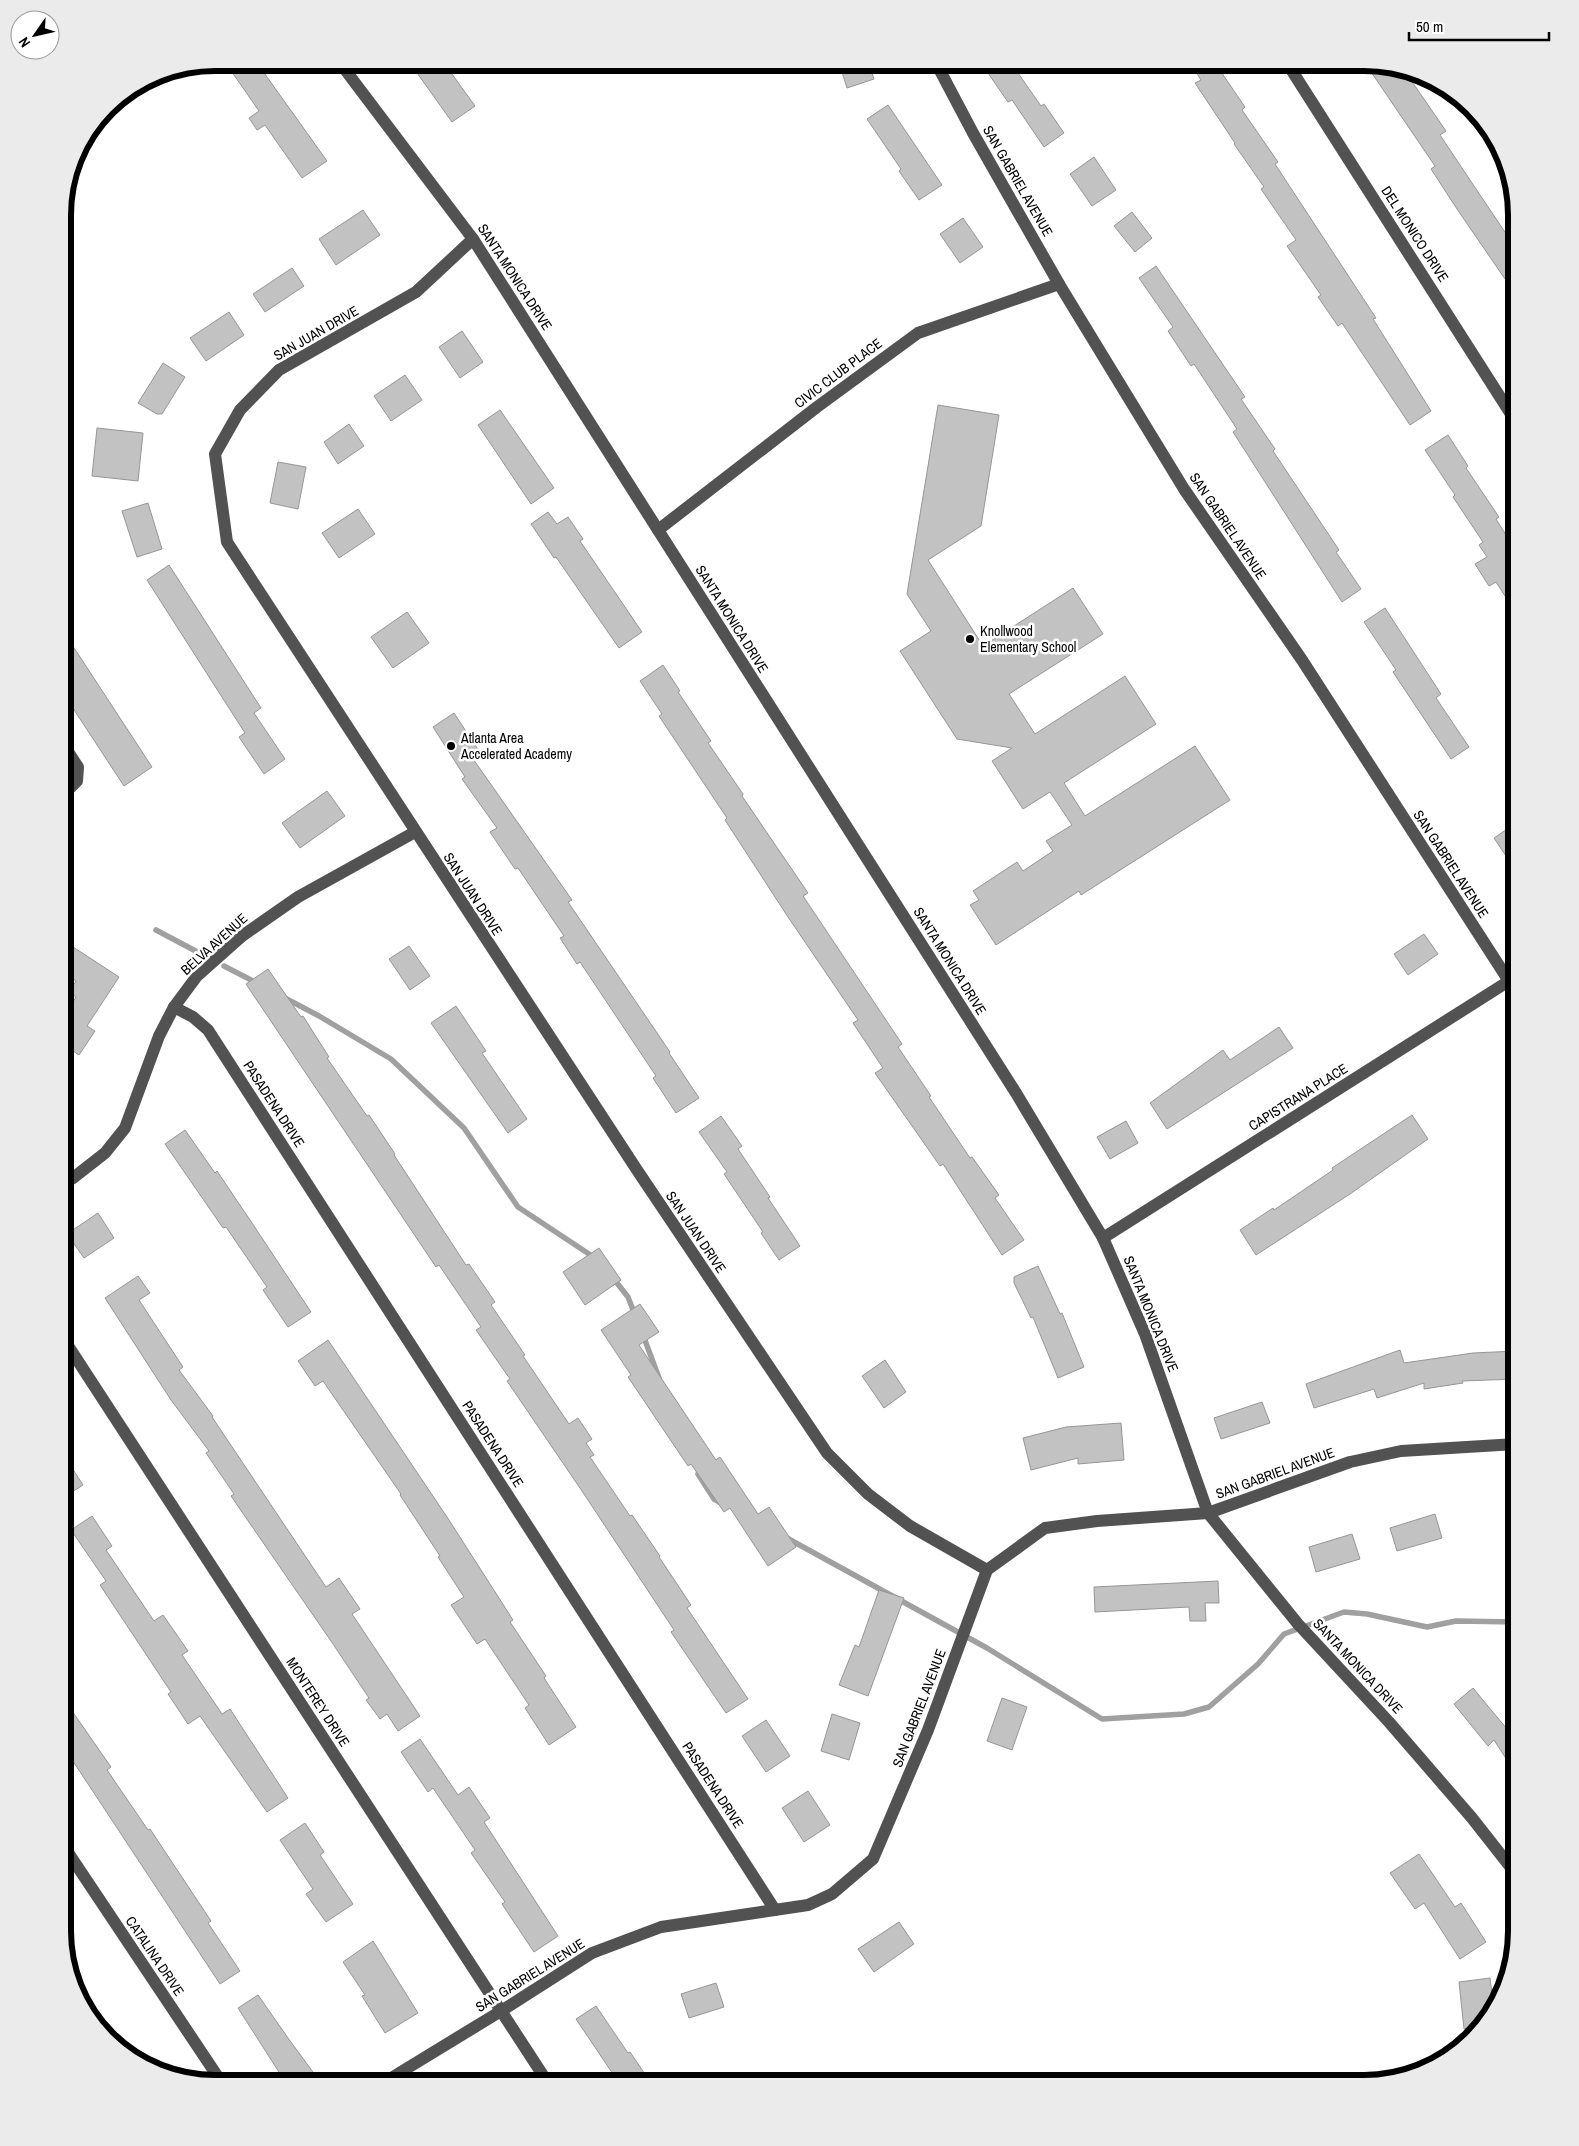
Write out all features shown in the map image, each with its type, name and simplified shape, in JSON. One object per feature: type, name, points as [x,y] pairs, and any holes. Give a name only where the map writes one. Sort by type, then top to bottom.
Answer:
[{"type":"street","name":"SANTA MONICA DRIVE","points":[[347,71],[473,239],[1011,1084],[1103,1238],[1145,1334],[1208,1513],[1298,1624],[1389,1722],[1472,1818],[1508,1864]]},
{"type":"street","name":"SAN GABRIEL AVENUE","points":[[941,72],[973,133],[1059,284],[1184,490],[1302,660],[1508,978]]},
{"type":"street","name":"DEL MONICO DRIVE","points":[[1294,72],[1508,409]]},
{"type":"street","name":"SAN JUAN DRIVE","points":[[473,239],[416,292],[279,370],[240,410],[215,454],[227,542],[637,1170],[827,1453],[868,1494],[910,1526],[987,1570]]},
{"type":"street","name":"CIVIC CLUB PLACE","points":[[658,530],[918,333],[1059,284]]},
{"type":"street","points":[[72,757],[78,767],[77,781],[72,786]]},
{"type":"street","name":"BELVA AVENUE","points":[[71,1179],[104,1153],[125,1128],[159,1036],[174,1007],[197,976],[242,936],[298,896],[415,832]]},
{"type":"street","name":"CAPISTRANA PLACE","points":[[1103,1238],[1508,989]]},
{"type":"street","name":"PASADENA DRIVE","points":[[174,1007],[193,1017],[208,1030],[775,1910]]},
{"type":"street","name":"MONTEREY DRIVE","points":[[71,1351],[542,2074]]},
{"type":"street","name":"SAN GABRIEL AVENUE","points":[[398,2074],[502,2011],[592,1953],[661,1927],[808,1905],[832,1894],[873,1858],[928,1730],[987,1570],[1045,1528],[1097,1521],[1208,1513],[1350,1462],[1401,1451],[1508,1444]]},
{"type":"street","name":"CATALINA DRIVE","points":[[71,1858],[216,2074]]},
{"type":"building","points":[[231,71],[263,71],[327,161],[302,178],[265,125],[257,130],[249,118],[259,111]]},
{"type":"building","points":[[416,71],[450,71],[475,106],[452,122]]},
{"type":"building","points":[[842,72],[872,72],[874,79],[847,88]]},
{"type":"building","points":[[1017,72],[1041,106],[1044,104],[1064,133],[1044,147],[1012,100],[1008,102],[988,73]]},
{"type":"building","points":[[1196,72],[1221,72],[1245,107],[1242,110],[1278,162],[1275,164],[1376,318],[1373,319],[1431,411],[1410,425],[1342,323],[1338,326],[1318,297],[1321,295],[1287,246],[1296,240],[1261,189],[1264,187],[1195,83],[1201,80]]},
{"type":"building","points":[[1371,72],[1392,74],[1410,79],[1446,131],[1440,135],[1508,237],[1508,283],[1431,169],[1435,166]]},
{"type":"building","points":[[888,105],[942,185],[919,200],[899,171],[901,169],[867,119]]},
{"type":"building","points":[[1094,157],[1116,190],[1092,206],[1070,174]]},
{"type":"building","points":[[363,210],[380,235],[336,265],[319,239]]},
{"type":"building","points":[[1132,212],[1152,238],[1135,252],[1114,226]]},
{"type":"building","points":[[963,218],[983,247],[960,263],[940,234]]},
{"type":"building","points":[[1156,266],[1245,397],[1241,399],[1339,550],[1336,552],[1361,589],[1342,602],[1233,432],[1237,429],[1194,364],[1191,366],[1168,331],[1173,327],[1139,278]]},
{"type":"building","points":[[292,268],[304,286],[265,312],[253,294]]},
{"type":"building","points":[[229,312],[244,335],[206,361],[190,338]]},
{"type":"building","points":[[462,331],[483,362],[460,378],[439,347]]},
{"type":"building","points":[[163,363],[185,377],[162,414],[157,414],[138,403]]},
{"type":"building","points":[[405,375],[422,400],[391,421],[374,396]]},
{"type":"building","points":[[938,405],[999,415],[981,526],[928,560],[983,646],[1073,588],[1103,634],[1009,694],[1035,734],[1125,676],[1156,724],[1064,783],[1085,816],[1195,746],[1230,800],[1081,895],[1079,891],[996,945],[970,905],[979,900],[973,891],[1017,862],[1023,871],[1053,851],[1046,841],[1072,825],[1050,792],[1023,809],[992,761],[1012,748],[957,739],[900,651],[931,631],[907,594]]},
{"type":"building","points":[[500,410],[554,488],[531,504],[478,425]]},
{"type":"building","points":[[349,424],[364,446],[338,464],[324,442]]},
{"type":"building","points":[[97,428],[143,433],[138,481],[92,476]]},
{"type":"building","points":[[1448,435],[1468,466],[1466,468],[1499,517],[1496,519],[1508,538],[1508,601],[1496,582],[1489,586],[1475,564],[1487,557],[1479,545],[1483,542],[1425,450]]},
{"type":"building","points":[[278,462],[306,467],[298,509],[270,503]]},
{"type":"building","points":[[148,503],[162,549],[137,557],[122,511]]},
{"type":"building","points":[[358,509],[375,534],[339,558],[322,533]]},
{"type":"building","points":[[548,512],[557,524],[568,517],[583,539],[580,541],[642,632],[619,648],[531,524]]},
{"type":"building","points":[[169,565],[261,708],[254,713],[285,759],[264,774],[239,737],[245,733],[147,580]]},
{"type":"building","points":[[1385,608],[1441,694],[1436,698],[1469,747],[1451,759],[1393,672],[1396,670],[1364,622]]},
{"type":"building","points":[[407,612],[429,643],[393,668],[371,637]]},
{"type":"building","points":[[72,644],[152,767],[124,786],[72,706]]},
{"type":"building","points":[[663,665],[680,691],[678,692],[711,741],[708,743],[808,893],[803,896],[902,1044],[898,1047],[931,1096],[929,1097],[970,1158],[972,1157],[999,1195],[995,1198],[1024,1240],[1002,1255],[943,1164],[940,1166],[875,1073],[883,1068],[853,1023],[858,1020],[788,917],[725,820],[727,818],[659,716],[662,714],[640,681]]},
{"type":"building","points":[[454,713],[479,751],[471,756],[572,900],[568,902],[699,1098],[676,1113],[653,1078],[656,1076],[580,962],[577,964],[560,938],[564,936],[518,868],[515,869],[490,832],[497,828],[462,779],[465,777],[433,727]]},
{"type":"building","points":[[327,791],[345,816],[300,848],[282,823]]},
{"type":"building","points":[[1508,828],[1508,859],[1494,838]]},
{"type":"building","points":[[1424,934],[1438,954],[1408,975],[1394,954]]},
{"type":"building","points":[[72,946],[119,977],[87,1026],[95,1031],[79,1055],[72,1050],[72,1004],[76,997],[72,994],[72,988],[76,981],[72,978]]},
{"type":"building","points":[[409,946],[430,976],[410,990],[389,959]]},
{"type":"building","points":[[268,969],[301,1017],[303,1016],[329,1057],[327,1058],[367,1116],[369,1115],[466,1265],[469,1264],[495,1302],[491,1305],[569,1424],[578,1418],[592,1439],[586,1443],[594,1455],[590,1457],[660,1556],[691,1605],[687,1608],[748,1699],[726,1713],[671,1632],[674,1630],[507,1381],[510,1379],[476,1330],[481,1327],[439,1265],[436,1267],[246,984]]},
{"type":"building","points":[[456,1006],[486,1051],[482,1053],[527,1119],[508,1133],[431,1023]]},
{"type":"building","points":[[1279,1027],[1293,1048],[1167,1129],[1150,1103],[1223,1050],[1230,1060]]},
{"type":"building","points":[[1412,1115],[1428,1139],[1350,1194],[1256,1255],[1240,1230],[1273,1208],[1274,1210],[1333,1170],[1332,1168]]},
{"type":"building","points":[[721,1116],[742,1146],[738,1149],[800,1246],[779,1260],[761,1233],[763,1232],[724,1174],[727,1172],[699,1132]]},
{"type":"building","points":[[1126,1121],[1138,1143],[1110,1159],[1097,1137]]},
{"type":"building","points":[[185,1130],[215,1173],[217,1171],[311,1312],[288,1327],[263,1290],[267,1287],[226,1227],[223,1228],[165,1144]]},
{"type":"building","points":[[98,1213],[114,1238],[84,1258],[71,1240],[71,1231]]},
{"type":"building","points":[[599,1248],[621,1280],[585,1305],[563,1272]]},
{"type":"building","points":[[1038,1266],[1060,1314],[1062,1313],[1084,1367],[1058,1378],[1033,1317],[1031,1318],[1014,1283],[1014,1277]]},
{"type":"building","points":[[138,1276],[150,1293],[139,1300],[183,1367],[179,1370],[213,1416],[326,1587],[339,1578],[360,1609],[352,1614],[420,1716],[398,1731],[387,1714],[380,1719],[366,1700],[369,1698],[231,1496],[234,1494],[206,1453],[209,1451],[171,1400],[105,1298]]},
{"type":"building","points":[[640,1304],[659,1332],[639,1345],[716,1460],[720,1457],[758,1514],[769,1507],[796,1547],[768,1566],[730,1508],[724,1512],[691,1464],[688,1466],[628,1377],[631,1375],[601,1330]]},
{"type":"building","points":[[328,1340],[449,1520],[513,1620],[510,1622],[546,1676],[544,1678],[576,1727],[549,1745],[525,1708],[529,1705],[485,1639],[477,1644],[451,1605],[464,1597],[401,1494],[323,1381],[315,1386],[298,1361]]},
{"type":"building","points":[[1400,1350],[1404,1363],[1473,1353],[1508,1351],[1508,1379],[1462,1381],[1463,1383],[1424,1389],[1424,1383],[1377,1398],[1374,1389],[1314,1408],[1306,1384]]},
{"type":"building","points":[[885,1360],[906,1392],[884,1408],[862,1376]]},
{"type":"building","points":[[1262,1402],[1270,1423],[1221,1439],[1214,1418]]},
{"type":"building","points":[[1121,1423],[1124,1460],[1078,1464],[1078,1458],[1031,1470],[1023,1438],[1066,1427]]},
{"type":"building","points":[[71,1467],[83,1485],[71,1493]]},
{"type":"building","points":[[1435,1514],[1442,1538],[1397,1551],[1390,1528]]},
{"type":"building","points":[[92,1516],[112,1546],[106,1550],[154,1621],[163,1615],[188,1651],[182,1655],[222,1714],[230,1709],[288,1798],[267,1812],[200,1716],[188,1724],[168,1694],[171,1692],[100,1585],[106,1581],[71,1530]]},
{"type":"building","points":[[1352,1534],[1360,1559],[1316,1572],[1309,1547]]},
{"type":"building","points":[[1218,1581],[1219,1603],[1205,1603],[1206,1621],[1190,1621],[1189,1607],[1095,1612],[1094,1587]]},
{"type":"building","points":[[879,1590],[904,1598],[868,1696],[839,1685],[855,1645],[859,1647]]},
{"type":"building","points":[[1473,1688],[1508,1730],[1508,1762],[1494,1740],[1488,1746],[1454,1704]]},
{"type":"building","points":[[1002,1698],[1027,1707],[1012,1750],[987,1741]]},
{"type":"building","points":[[71,1710],[111,1767],[107,1770],[148,1830],[150,1829],[211,1921],[208,1923],[240,1971],[220,1984],[71,1758]]},
{"type":"building","points":[[832,1714],[860,1723],[849,1760],[821,1751]]},
{"type":"building","points":[[766,1720],[790,1756],[766,1772],[742,1736]]},
{"type":"building","points":[[420,1739],[458,1795],[469,1787],[490,1818],[484,1822],[558,1936],[534,1952],[502,1904],[505,1902],[471,1853],[475,1850],[433,1788],[428,1792],[401,1752]]},
{"type":"building","points":[[808,1791],[830,1825],[804,1842],[782,1808]]},
{"type":"building","points":[[305,1823],[324,1852],[320,1855],[353,1904],[326,1922],[306,1894],[313,1889],[280,1840]]},
{"type":"building","points":[[1419,1854],[1455,1907],[1461,1903],[1486,1942],[1460,1959],[1424,1903],[1415,1909],[1390,1873]]},
{"type":"building","points":[[899,1922],[914,1944],[874,1972],[858,1949]]},
{"type":"building","points":[[373,1941],[418,2013],[385,2033],[362,1996],[365,1995],[343,1962]]},
{"type":"building","points":[[1490,1978],[1492,1996],[1470,2029],[1464,2029],[1459,1982]]},
{"type":"building","points":[[716,1983],[724,2007],[689,2018],[681,1994]]},
{"type":"building","points":[[258,1995],[314,2074],[280,2074],[238,2008]]},
{"type":"building","points":[[596,2006],[645,2074],[613,2074],[576,2019]]},
{"type":"waterway","points":[[156,930],[205,956]]},
{"type":"waterway","points":[[224,966],[257,983]]},
{"type":"waterway","points":[[283,997],[391,1059],[464,1128],[518,1207],[595,1258]]},
{"type":"waterway","points":[[613,1278],[628,1297],[635,1315]]},
{"type":"waterway","points":[[643,1335],[659,1378]]},
{"type":"waterway","points":[[698,1474],[714,1499],[721,1503]]},
{"type":"waterway","points":[[785,1537],[987,1648],[1102,1719],[1184,1714],[1209,1707],[1258,1664],[1284,1634],[1344,1612],[1367,1614],[1427,1627],[1456,1621],[1508,1622]]},
{"type":"place","name":"Knollwood Elementary School","points":[[970,639]]},
{"type":"place","name":"Atlanta Area Accelerated Academy","points":[[451,746]]}]
